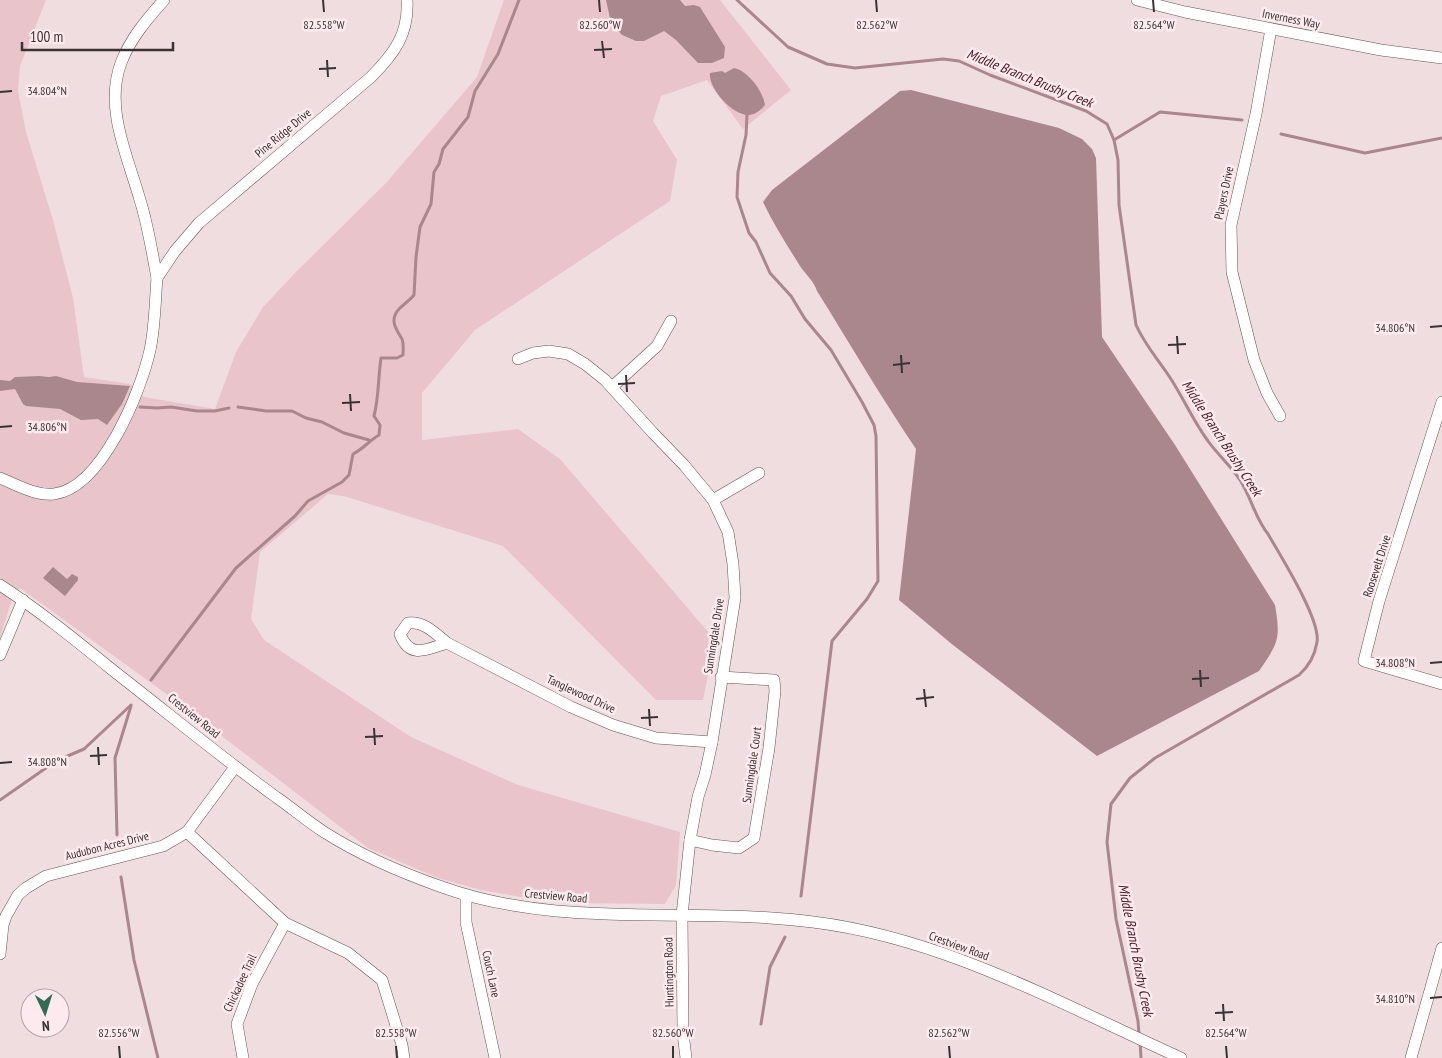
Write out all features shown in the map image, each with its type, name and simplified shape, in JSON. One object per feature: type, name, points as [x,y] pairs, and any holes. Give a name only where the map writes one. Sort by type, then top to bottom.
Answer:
[{"type":"street","name":"Pine Ridge Drive","points":[[0,478],[35,492],[54,494],[73,487],[98,464],[114,439],[141,383],[150,349],[157,278],[148,231],[121,138],[115,103],[116,84],[121,63],[138,32],[164,0]]},
{"type":"street","name":"Pine Ridge Drive","points":[[157,278],[175,251],[199,223],[371,77],[386,61],[396,48],[402,34],[406,22],[407,0]]},
{"type":"street","name":"Inverness Way","points":[[1137,0],[1186,12],[1381,50],[1442,58]]},
{"type":"street","name":"Players Drive","points":[[1271,29],[1256,114],[1231,225],[1232,272],[1252,351],[1267,393],[1280,416]]},
{"type":"street","points":[[612,387],[657,346],[671,321]]},
{"type":"street","name":"Sunningdale Drive","points":[[518,359],[533,353],[549,351],[568,354],[586,364],[612,387],[684,464],[713,500],[728,532],[733,564],[734,598],[712,742],[698,797],[690,840],[682,915]]},
{"type":"street","name":"Roosevelt Drive","points":[[1442,402],[1379,601],[1364,661],[1442,684]]},
{"type":"street","points":[[713,500],[759,473]]},
{"type":"street","name":"Crestview Road","points":[[0,585],[80,643],[235,767],[325,832],[387,866],[466,895],[525,908],[580,913],[756,917],[813,922],[880,934],[969,963],[1014,981],[1181,1058]]},
{"type":"street","points":[[0,655],[23,600]]},
{"type":"street","name":"Tanglewood Drive","points":[[447,643],[571,707],[613,725],[656,738],[712,742]]},
{"type":"street","name":"Sunningdale Court","points":[[690,840],[739,848],[754,838],[769,748],[775,691],[774,680],[722,676]]},
{"type":"street","name":"Audubon Acres Drive","points":[[0,954],[3,925],[10,906],[18,895],[34,882],[46,876],[163,846],[187,832],[235,767]]},
{"type":"street","points":[[187,832],[286,923],[348,953],[382,980],[402,1045],[404,1058]]},
{"type":"street","name":"Couch Lane","points":[[466,895],[466,922],[495,1058]]},
{"type":"street","name":"Huntington Road","points":[[682,915],[686,1058]]},
{"type":"street","name":"Chickadee Trail","points":[[244,1058],[237,1024],[252,984],[286,923]]},
{"type":"street","points":[[1411,1058],[1442,948]]},
{"type":"shaded area","points":[[0,0],[46,0],[20,66],[18,91],[26,132],[53,220],[73,298],[84,377],[130,384],[144,397],[215,409],[236,352],[263,307],[386,183],[477,77],[504,0],[720,0],[791,90],[743,129],[707,80],[661,96],[653,121],[677,160],[670,201],[475,330],[422,393],[422,440],[518,429],[560,459],[715,640],[703,700],[656,700],[503,546],[344,496],[328,494],[260,552],[251,619],[264,640],[411,737],[518,785],[680,832],[676,885],[665,904],[563,903],[481,890],[438,878],[368,848],[172,698],[20,588],[12,599],[0,638]]},
{"type":"shaded area","points":[[606,0],[680,0],[685,6],[694,5],[700,7],[725,47],[724,58],[712,63],[698,63],[676,40],[664,31],[644,41],[636,41],[622,35],[611,23]]},
{"type":"shaded area","points":[[734,68],[744,73],[754,82],[764,100],[765,105],[751,115],[742,114],[728,106],[717,93],[710,79],[710,73],[722,71],[725,73]]},
{"type":"shaded area","points":[[911,90],[1059,128],[1082,139],[1092,149],[1096,158],[1102,337],[1175,445],[1275,605],[1278,634],[1274,647],[1259,671],[1097,756],[953,645],[899,600],[916,449],[890,410],[814,284],[790,250],[763,202],[772,190],[900,91]]},
{"type":"shaded area","points":[[56,376],[77,382],[130,386],[122,404],[107,425],[98,419],[81,420],[60,409],[26,406],[15,389],[0,391],[0,380],[10,381],[15,377]]},
{"type":"shaded area","points":[[53,567],[67,579],[72,574],[78,577],[78,580],[65,596],[43,578]]},
{"type":"waterway","points":[[151,680],[236,568],[295,516],[308,501],[342,482],[349,475],[353,454],[379,435],[380,425],[374,416],[381,358],[397,358],[403,355],[403,341],[394,324],[394,317],[399,309],[414,295],[420,227],[431,204],[434,172],[439,164],[443,149],[468,117],[475,91],[498,54],[519,0]]},
{"type":"waterway","name":"Middle Branch Brushy Creek","points":[[737,0],[788,47],[827,64],[855,68],[943,59],[959,61],[990,75],[1086,111],[1107,124],[1114,140],[1118,160],[1119,205],[1136,325],[1203,433],[1240,480],[1313,619],[1317,632],[1315,652],[1299,675],[1155,758],[1130,778],[1111,804],[1107,842],[1116,919],[1138,1021],[1139,1035]]},
{"type":"waterway","points":[[1114,140],[1160,112],[1242,120]]},
{"type":"waterway","points":[[747,115],[746,135],[738,172],[737,197],[749,233],[756,242],[770,273],[791,296],[805,319],[831,350],[862,402],[874,425],[876,436],[878,581],[867,599],[832,641],[801,896]]},
{"type":"waterway","points":[[1281,134],[1365,153],[1442,138]]},
{"type":"waterway","points":[[140,407],[171,407],[197,411],[215,411],[229,408]]},
{"type":"waterway","points":[[238,407],[266,411],[292,411],[306,418],[322,422],[344,433],[369,440]]},
{"type":"waterway","points":[[0,800],[56,761],[84,749],[131,705]]},
{"type":"waterway","points":[[117,835],[115,758],[131,706]]},
{"type":"waterway","points":[[121,877],[134,960],[158,1058]]},
{"type":"waterway","points":[[761,1024],[770,967],[785,937]]},
{"type":"waterway","name":"Middle Branch Brushy Creek","points":[[1140,1041],[1141,1058]]}]
